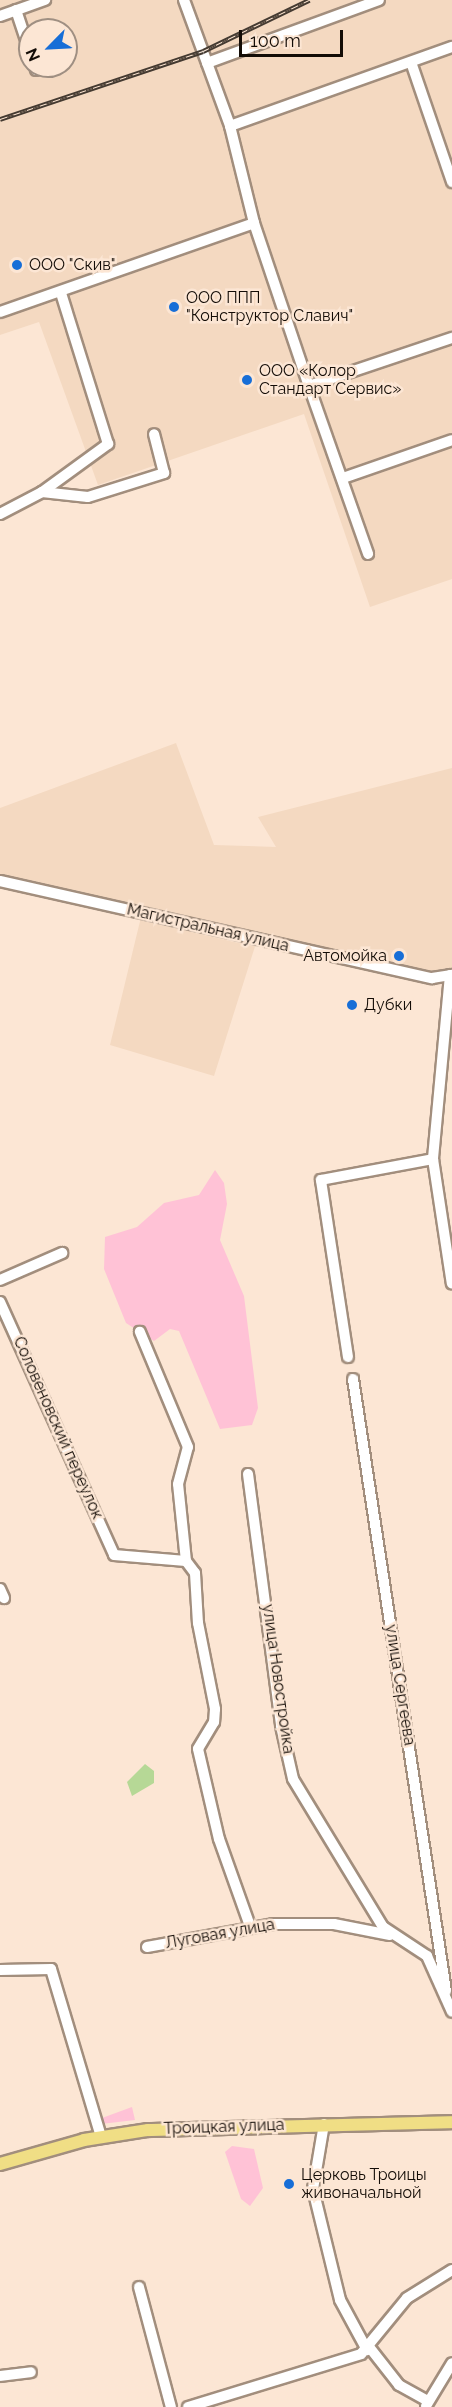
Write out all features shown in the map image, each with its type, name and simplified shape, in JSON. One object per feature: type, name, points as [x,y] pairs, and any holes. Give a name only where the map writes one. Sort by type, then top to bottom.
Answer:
[{"type":"main road","name":"Троицкая улица","points":[[0,2164],[101,2136],[160,2129],[452,2122]]},
{"type":"street","points":[[0,16],[45,0]]},
{"type":"street","points":[[184,0],[230,126],[254,223],[368,554]]},
{"type":"street","points":[[207,63],[379,0]]},
{"type":"street","points":[[16,10],[19,18]]},
{"type":"street","points":[[230,126],[452,47]]},
{"type":"street","points":[[411,62],[452,182]]},
{"type":"street","points":[[0,312],[61,293],[254,223]]},
{"type":"street","points":[[0,514],[42,492],[108,444],[61,293]]},
{"type":"street","points":[[309,386],[452,338]]},
{"type":"street","points":[[42,492],[88,497],[164,472],[154,434]]},
{"type":"street","points":[[342,478],[452,440]]},
{"type":"street","name":"Магистральная улица","points":[[0,881],[432,978],[451,975]]},
{"type":"street","points":[[451,975],[433,1159],[452,1284]]},
{"type":"street","points":[[348,1357],[321,1180],[330,1174],[433,1159]]},
{"type":"street","points":[[0,1280],[63,1253]]},
{"type":"street","name":"Соловеновский переулок","points":[[0,1302],[114,1555],[186,1561]]},
{"type":"street","points":[[140,1332],[188,1447],[178,1484],[186,1561],[195,1573],[198,1623],[215,1709],[214,1722],[198,1749],[219,1839],[250,1926]]},
{"type":"street","name":"улица Сергеева","points":[[353,1379],[446,1991]]},
{"type":"street","name":"улица Новостройка","points":[[248,1474],[281,1726],[294,1779],[383,1927],[427,1956],[446,1991],[452,2012]]},
{"type":"street","name":"Луговая улица","points":[[147,1947],[250,1926],[334,1924],[399,1937]]},
{"type":"street","points":[[0,1970],[51,1969],[101,2136]]},
{"type":"street","points":[[324,2124],[314,2192],[340,2300],[369,2349],[399,2385],[427,2404],[452,2363]]},
{"type":"street","points":[[188,2407],[334,2365],[369,2349],[407,2298],[452,2270]]},
{"type":"street","points":[[139,2287],[171,2407]]},
{"type":"street","points":[[0,2376],[31,2372]]},
{"type":"shaded area","points":[[0,0],[452,0],[452,579],[370,607],[304,414],[98,485],[39,322],[0,335]]},
{"type":"shaded area","points":[[176,743],[214,845],[276,847],[258,817],[452,768],[452,975],[432,978],[257,940],[214,1076],[110,1045],[142,913],[0,880],[0,808]]},
{"type":"shaded area","points":[[215,1170],[224,1183],[227,1204],[220,1240],[244,1296],[258,1408],[252,1425],[220,1429],[179,1331],[170,1329],[154,1341],[126,1323],[104,1269],[105,1237],[137,1227],[164,1203],[199,1195]]},
{"type":"shaded area","points":[[145,1764],[154,1771],[154,1783],[132,1796],[127,1782]]},
{"type":"shaded area","points":[[132,2107],[135,2120],[101,2124],[102,2118]]},
{"type":"shaded area","points":[[232,2146],[254,2149],[263,2188],[250,2206],[241,2199],[225,2152]]},
{"type":"railway","points":[[0,119],[203,51],[309,0]]},
{"type":"place","name":"ООО \"Скив\"","points":[[17,265]]},
{"type":"place","name":"ООО ППП \"Конструктор Славич\"","points":[[174,307]]},
{"type":"place","name":"ООО «Колор Стандарт Сервис»","points":[[247,380]]},
{"type":"place","name":"Автомойка","points":[[399,956]]},
{"type":"place","name":"Дубки","points":[[352,1005]]},
{"type":"place","name":"Церковь Троицы живоначальной","points":[[289,2184]]}]
